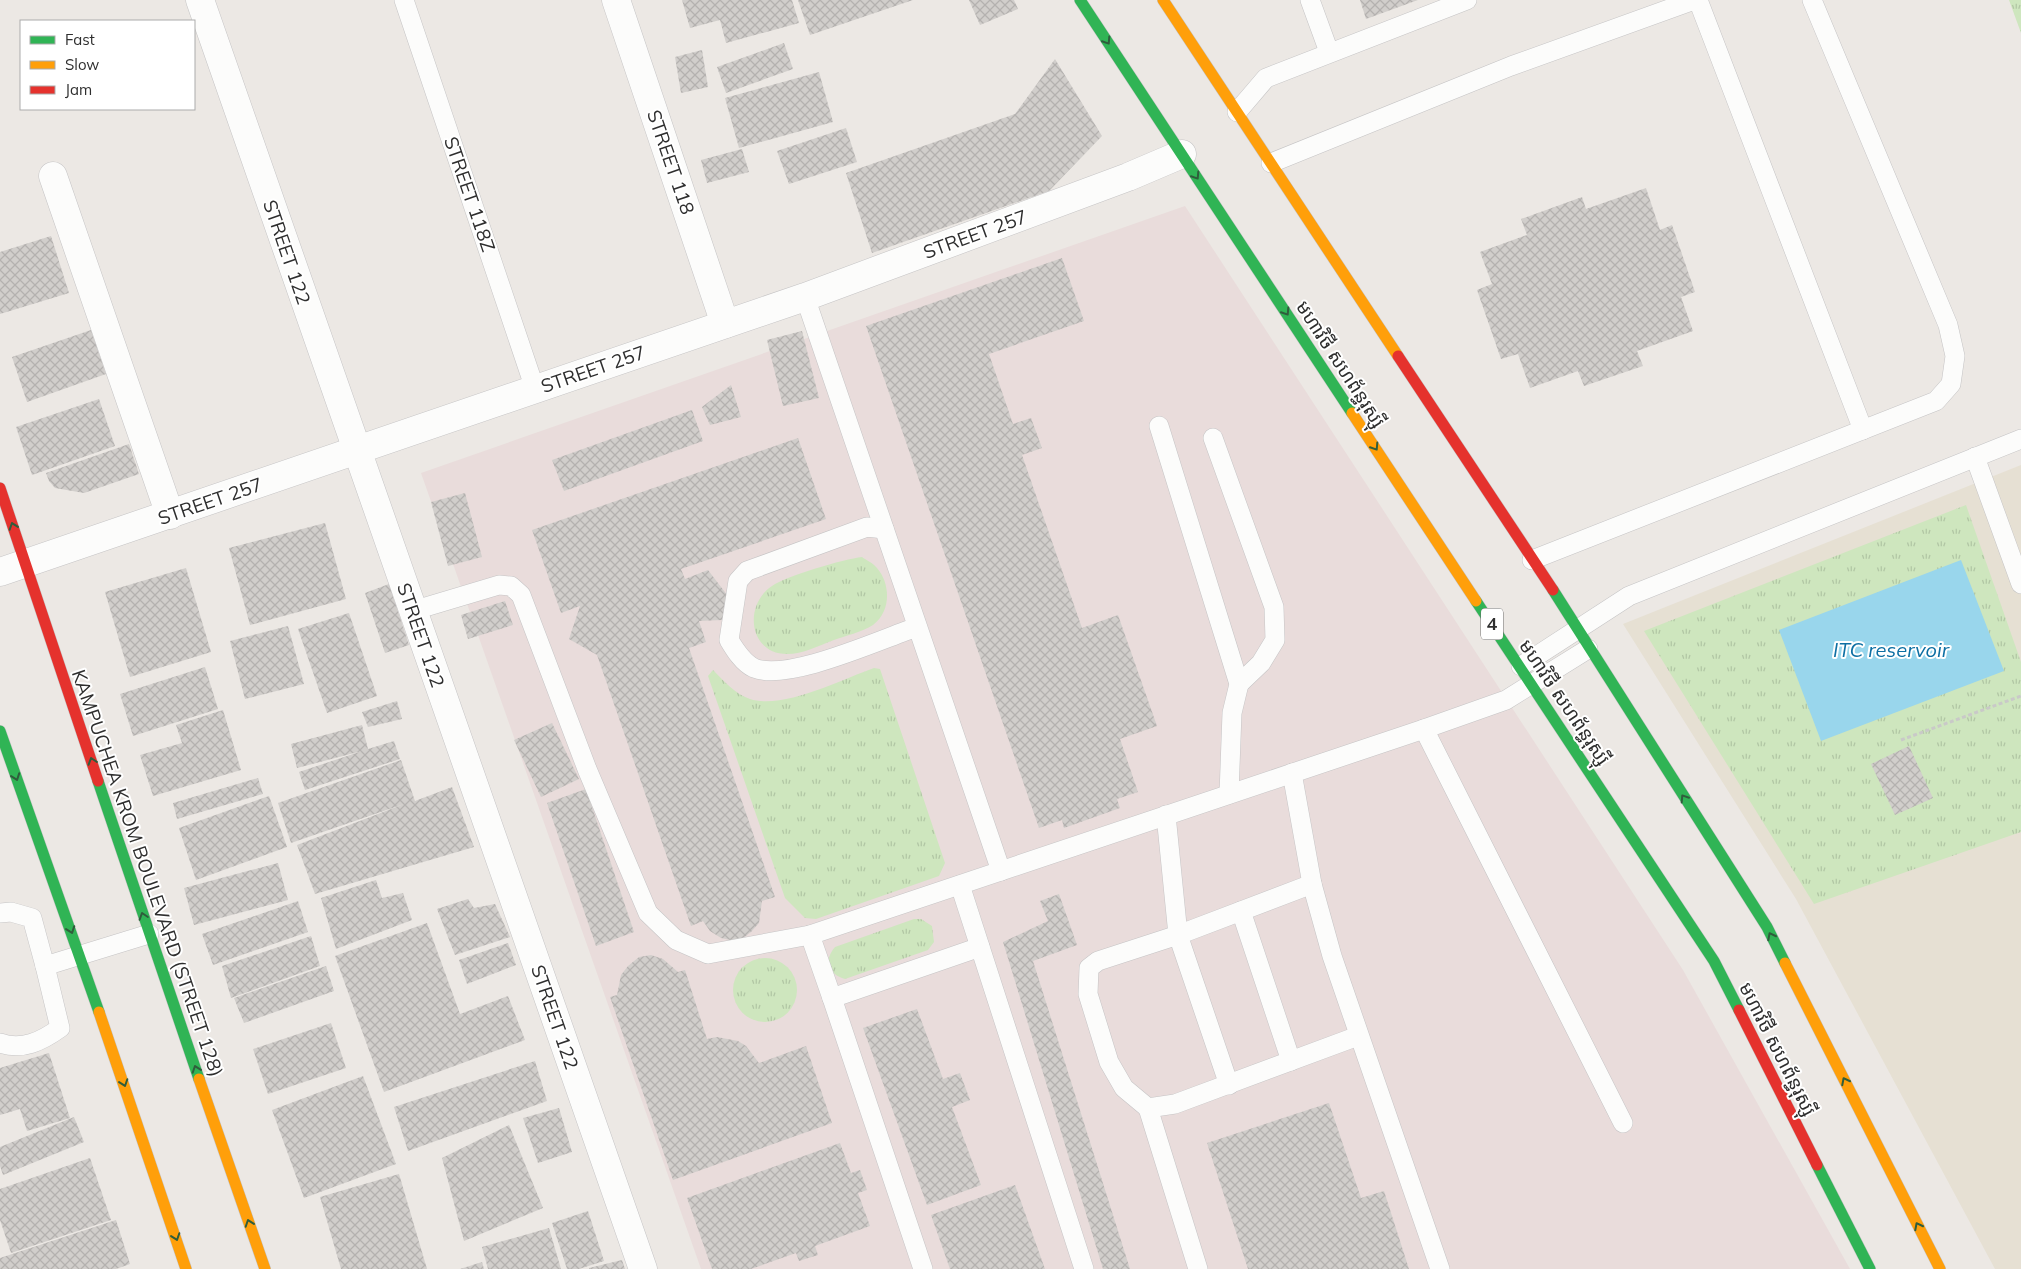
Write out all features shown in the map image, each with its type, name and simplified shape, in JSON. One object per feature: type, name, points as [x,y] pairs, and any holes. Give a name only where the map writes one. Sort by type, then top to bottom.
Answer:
[{"type":"main road","name":"មហាវិថី សហព័ន្ធរុស្ស៊ី","points":[[1080,0],[1714,961],[1870,1269]]},
{"type":"main road","points":[[1163,0],[1578,630],[1767,927],[1940,1269]]},
{"type":"main road","name":"KAMPUCHEA KROM BOULEVARD (STREET 128)","points":[[0,488],[149,934],[265,1269]]},
{"type":"main road","points":[[0,731],[80,954],[186,1269]]},
{"type":"street","name":"STREET 122","points":[[200,0],[643,1269]]},
{"type":"street","name":"STREET 118","points":[[616,0],[725,324]]},
{"type":"street","name":"STREET 257","points":[[0,572],[805,297],[1128,177],[1182,154]]},
{"type":"street","points":[[53,176],[170,515]]},
{"type":"lane","name":"STREET 118Z","points":[[404,0],[535,389]]},
{"type":"lane","points":[[1310,0],[1329,52]]},
{"type":"lane","points":[[1237,112],[1266,78],[1467,0]]},
{"type":"lane","points":[[1271,164],[1511,66],[1694,0]]},
{"type":"lane","points":[[1698,0],[1863,430]]},
{"type":"lane","points":[[1532,560],[1936,401],[1951,384],[1955,356],[1948,325],[1812,0]]},
{"type":"lane","points":[[805,297],[1001,871]]},
{"type":"lane","points":[[1159,426],[1239,684],[1232,713],[1229,794]]},
{"type":"lane","points":[[1213,438],[1274,607],[1274,640],[1261,663],[1239,684]]},
{"type":"lane","points":[[1521,666],[1630,596],[2021,439]]},
{"type":"lane","points":[[1976,457],[2021,584]]},
{"type":"lane","points":[[884,529],[867,527],[747,571],[738,582],[729,640],[738,656],[753,668],[774,672],[800,668],[917,626]]},
{"type":"lane","points":[[412,611],[499,585],[511,586],[522,595],[586,769],[648,913],[676,940],[708,954],[810,935],[1424,729],[1506,700],[1533,685],[1588,648]]},
{"type":"lane","points":[[1424,729],[1623,1123]]},
{"type":"lane","points":[[1292,773],[1312,884],[1332,956],[1358,1036],[1440,1269]]},
{"type":"lane","points":[[1166,815],[1178,935],[1229,1085]]},
{"type":"lane","points":[[1198,1269],[1148,1108],[1124,1088],[1109,1062],[1088,994],[1089,968],[1098,961],[1178,935],[1312,884]]},
{"type":"lane","points":[[960,885],[1084,1269]]},
{"type":"lane","points":[[1242,911],[1291,1061]]},
{"type":"lane","points":[[0,913],[11,912],[32,918],[60,1028],[45,1039],[23,1046],[0,1043]]},
{"type":"lane","points":[[45,966],[149,934]]},
{"type":"lane","points":[[810,935],[923,1269]]},
{"type":"lane","points":[[832,998],[980,947]]},
{"type":"lane","points":[[1148,1108],[1176,1104],[1358,1036]]},
{"type":"path","points":[[1901,740],[2021,696]]},
{"type":"shaded area","points":[[1185,206],[1683,970],[1850,1269],[701,1269],[421,473]]},
{"type":"shaded area","points":[[2021,465],[2021,1269],[1995,1269],[1796,899],[1623,624]]},
{"type":"green space","points":[[2009,0],[2021,0],[2021,33]]},
{"type":"green space","points":[[1966,505],[2021,662],[2021,832],[1814,904],[1644,631]]},
{"type":"green space","points":[[862,557],[877,568],[882,575],[887,590],[886,605],[883,613],[873,625],[859,632],[799,653],[774,652],[765,646],[758,637],[754,627],[757,605],[763,594],[779,582],[802,573],[829,564]]},
{"type":"green space","points":[[874,668],[880,669],[945,863],[939,876],[816,919],[805,918],[785,898],[708,676],[713,670],[739,694],[750,699],[763,701],[779,700],[812,692]]},
{"type":"green space","points":[[914,919],[921,919],[932,926],[934,942],[928,950],[845,979],[839,977],[831,970],[828,962],[831,952],[835,947]]},
{"type":"green space","points":[[765,958],[783,964],[791,972],[797,990],[791,1008],[783,1016],[765,1022],[747,1016],[739,1008],[733,990],[739,972],[747,964]]},
{"type":"water","name":"ITC reservoir","points":[[1961,560],[2004,671],[1821,741],[1779,630]]},
{"type":"building","points":[[682,0],[792,0],[799,23],[726,43],[720,20],[690,28]]},
{"type":"building","points":[[798,0],[913,0],[810,35]]},
{"type":"building","points":[[969,0],[1014,0],[1018,9],[980,25]]},
{"type":"building","points":[[1360,0],[1418,0],[1366,19]]},
{"type":"building","points":[[784,43],[793,69],[726,93],[717,67]]},
{"type":"building","points":[[702,50],[708,87],[681,93],[675,57]]},
{"type":"building","points":[[1055,59],[1102,136],[1049,191],[872,253],[846,173],[1015,114]]},
{"type":"building","points":[[819,72],[833,122],[739,148],[725,98]]},
{"type":"building","points":[[846,128],[857,162],[789,184],[777,151]]},
{"type":"building","points":[[742,149],[749,172],[707,183],[701,160]]},
{"type":"building","points":[[1646,188],[1660,230],[1672,225],[1695,292],[1681,297],[1693,331],[1637,351],[1643,366],[1584,386],[1578,371],[1530,388],[1518,354],[1501,359],[1477,290],[1492,284],[1480,252],[1527,235],[1521,219],[1582,197],[1586,209]]},
{"type":"building","points":[[51,236],[69,293],[0,314],[0,252]]},
{"type":"building","points":[[1062,258],[1084,321],[989,354],[1013,424],[1031,418],[1042,448],[1022,455],[1082,628],[1118,615],[1157,726],[1120,739],[1138,792],[1117,799],[1120,808],[1064,828],[1062,820],[1039,828],[866,326]]},
{"type":"building","points":[[91,330],[106,374],[27,402],[12,357]]},
{"type":"building","points":[[802,331],[819,398],[783,406],[767,340]]},
{"type":"building","points":[[731,385],[741,417],[710,425],[702,407]]},
{"type":"building","points":[[99,399],[115,446],[32,475],[16,427]]},
{"type":"building","points":[[692,410],[703,441],[564,491],[552,460]]},
{"type":"building","points":[[798,438],[826,519],[681,569],[685,579],[708,570],[731,600],[722,620],[699,621],[706,642],[689,648],[775,897],[762,901],[759,923],[751,932],[742,939],[730,940],[721,938],[710,931],[703,921],[691,926],[597,655],[569,639],[580,606],[561,613],[532,530]]},
{"type":"building","points":[[129,444],[139,474],[84,493],[55,488],[49,481],[46,473]]},
{"type":"building","points":[[465,493],[482,557],[448,566],[431,502]]},
{"type":"building","points":[[325,523],[346,599],[250,625],[229,548]]},
{"type":"building","points":[[186,568],[211,652],[130,677],[105,592]]},
{"type":"building","points":[[389,584],[409,645],[385,653],[365,593]]},
{"type":"building","points":[[505,601],[513,625],[468,639],[461,615]]},
{"type":"building","points":[[349,613],[377,696],[327,713],[298,629]]},
{"type":"building","points":[[288,626],[304,684],[245,699],[230,641]]},
{"type":"building","points":[[205,667],[218,709],[133,736],[120,694]]},
{"type":"building","points":[[397,701],[402,719],[368,727],[362,712]]},
{"type":"building","points":[[223,710],[241,770],[153,796],[140,755],[182,743],[176,725]]},
{"type":"building","points":[[552,723],[579,779],[541,797],[514,740]]},
{"type":"building","points":[[362,725],[368,749],[394,741],[400,759],[305,790],[299,772],[362,751],[297,768],[291,744]]},
{"type":"building","points":[[1909,746],[1933,798],[1895,815],[1871,764]]},
{"type":"building","points":[[401,760],[415,801],[452,787],[474,847],[315,894],[297,845],[404,804],[291,843],[278,803]]},
{"type":"building","points":[[258,778],[263,794],[177,819],[173,803]]},
{"type":"building","points":[[586,789],[634,932],[596,946],[547,803]]},
{"type":"building","points":[[269,796],[287,847],[196,880],[179,828]]},
{"type":"building","points":[[278,863],[288,900],[194,925],[184,888]]},
{"type":"building","points":[[376,880],[382,898],[403,893],[412,920],[336,949],[321,898]]},
{"type":"building","points":[[1059,894],[1077,945],[1033,961],[1130,1269],[1103,1269],[1003,942],[1048,921],[1040,901]]},
{"type":"building","points":[[468,899],[474,908],[495,904],[510,937],[455,955],[437,909]]},
{"type":"building","points":[[298,901],[308,932],[213,965],[202,934]]},
{"type":"building","points":[[427,923],[460,1014],[508,996],[525,1040],[384,1092],[335,956]]},
{"type":"building","points":[[311,936],[320,966],[231,998],[222,966]]},
{"type":"building","points":[[508,943],[516,965],[467,984],[459,960]]},
{"type":"building","points":[[651,955],[663,959],[678,972],[685,970],[707,1039],[717,1037],[738,1041],[746,1046],[759,1063],[806,1046],[832,1123],[673,1180],[610,997],[617,995],[621,975],[628,966],[639,957]]},
{"type":"building","points":[[326,966],[334,991],[244,1023],[234,998]]},
{"type":"building","points":[[917,1009],[943,1079],[960,1073],[970,1100],[952,1107],[981,1185],[927,1205],[863,1028]]},
{"type":"building","points":[[331,1023],[346,1068],[268,1094],[253,1049]]},
{"type":"building","points":[[49,1053],[70,1118],[27,1131],[20,1109],[0,1115],[0,1068]]},
{"type":"building","points":[[535,1061],[547,1101],[408,1151],[394,1107]]},
{"type":"building","points":[[363,1076],[396,1164],[304,1198],[272,1110]]},
{"type":"building","points":[[1329,1103],[1361,1198],[1384,1191],[1409,1269],[1248,1269],[1207,1143]]},
{"type":"building","points":[[559,1108],[572,1152],[538,1163],[523,1118]]},
{"type":"building","points":[[74,1117],[84,1142],[3,1175],[0,1166],[0,1147]]},
{"type":"building","points":[[509,1125],[543,1208],[464,1241],[442,1158]]},
{"type":"building","points":[[840,1143],[851,1173],[860,1170],[867,1190],[858,1193],[870,1226],[815,1246],[818,1255],[799,1261],[796,1253],[751,1269],[712,1269],[687,1198]]},
{"type":"building","points":[[90,1158],[111,1220],[11,1253],[0,1220],[0,1189]]},
{"type":"building","points":[[399,1174],[427,1269],[341,1269],[320,1197]]},
{"type":"building","points":[[1015,1185],[1045,1269],[950,1269],[931,1215]]},
{"type":"building","points":[[588,1211],[604,1261],[579,1269],[567,1269],[552,1223]]},
{"type":"building","points":[[116,1220],[130,1264],[116,1269],[0,1269],[0,1258]]},
{"type":"building","points":[[549,1228],[561,1269],[488,1269],[482,1247]]},
{"type":"building","points":[[622,1260],[625,1269],[589,1269],[589,1268]]},
{"type":"building","points":[[482,1262],[484,1269],[460,1269]]},
{"type":"traffic: fast","points":[[1080,0],[1352,413]]},
{"type":"traffic: fast","points":[[1553,590],[1767,927],[1785,963]]},
{"type":"traffic: fast","points":[[1476,601],[1714,961],[1739,1010]]},
{"type":"traffic: fast","points":[[0,731],[99,1012]]},
{"type":"traffic: fast","points":[[98,781],[199,1079]]},
{"type":"traffic: fast","points":[[1817,1165],[1870,1269]]},
{"type":"traffic: slow","points":[[1163,0],[1398,356]]},
{"type":"traffic: slow","points":[[1352,413],[1476,601]]},
{"type":"traffic: slow","points":[[1785,963],[1940,1269]]},
{"type":"traffic: slow","points":[[99,1012],[186,1269]]},
{"type":"traffic: slow","points":[[199,1079],[265,1269]]},
{"type":"traffic: jam","points":[[1398,356],[1553,590]]},
{"type":"traffic: jam","points":[[0,488],[98,781]]},
{"type":"traffic: jam","points":[[1739,1010],[1817,1165]]}]
